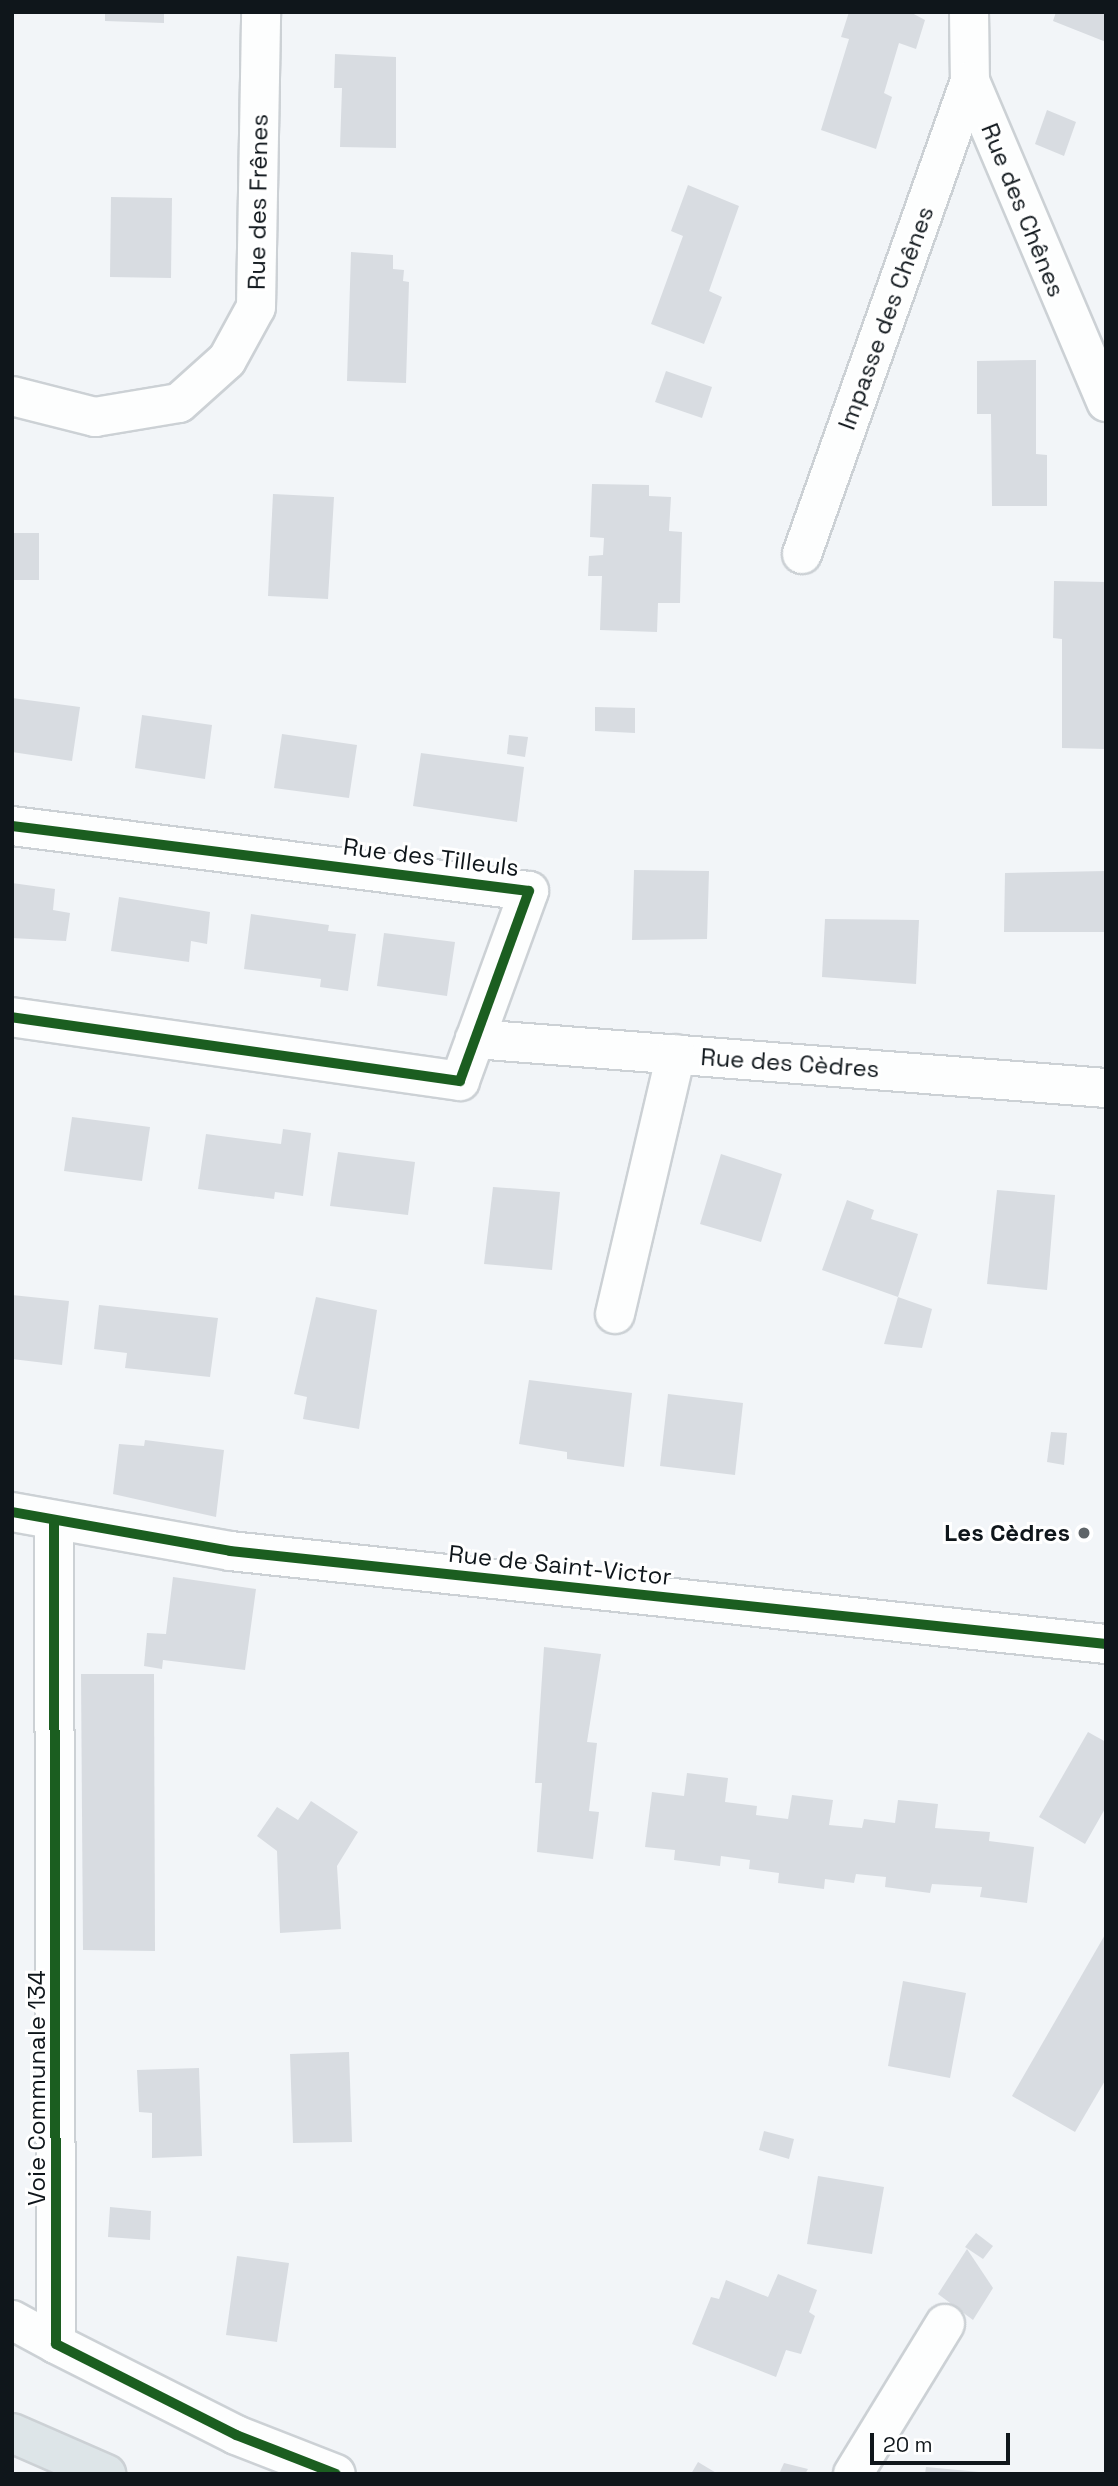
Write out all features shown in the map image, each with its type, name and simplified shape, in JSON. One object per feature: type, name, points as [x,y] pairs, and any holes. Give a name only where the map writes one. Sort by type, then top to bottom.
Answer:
[{"type":"main road","points":[[12,2433],[106,2474]]},
{"type":"street","name":"Rue des Frênes","points":[[12,396],[95,417],[179,403],[227,360],[256,307],[261,12]]},
{"type":"street","name":"Rue des Chênes","points":[[969,12],[970,81],[1106,402]]},
{"type":"street","name":"Impasse des Chênes","points":[[802,554],[970,81]]},
{"type":"street","name":"Rue des Tilleuls","points":[[12,827],[529,891],[460,1081],[12,1017]]},
{"type":"street","name":"Rue des Cèdres","points":[[475,1039],[1106,1088]]},
{"type":"street","points":[[615,1314],[676,1054]]},
{"type":"street","name":"Rue de Saint-Victor","points":[[12,1512],[54,1523],[230,1552],[1105,1637]]},
{"type":"street","name":"Voie Communale 134","points":[[54,1523],[56,2344]]},
{"type":"street","points":[[12,2320],[236,2435],[336,2474]]},
{"type":"street","points":[[853,2474],[945,2324]]},
{"type":"building","points":[[105,12],[164,12],[164,23],[105,21]]},
{"type":"building","points":[[849,12],[910,12],[925,20],[916,49],[899,43],[884,93],[892,97],[876,149],[821,130],[849,39],[841,37]]},
{"type":"building","points":[[1056,12],[1106,12],[1106,42],[1053,21]]},
{"type":"building","points":[[335,54],[396,57],[396,148],[340,147],[342,88],[334,88]]},
{"type":"building","points":[[1047,110],[1076,122],[1064,156],[1035,144]]},
{"type":"building","points":[[688,185],[739,206],[709,291],[722,297],[704,344],[651,324],[683,236],[671,231]]},
{"type":"building","points":[[111,197],[172,198],[171,278],[110,277]]},
{"type":"building","points":[[351,252],[393,255],[393,269],[404,270],[403,281],[409,282],[406,383],[347,381]]},
{"type":"building","points":[[1036,360],[1036,454],[1047,455],[1047,506],[992,506],[991,414],[977,414],[977,361]]},
{"type":"building","points":[[666,371],[712,387],[702,418],[655,402]]},
{"type":"building","points":[[592,484],[649,485],[649,496],[671,497],[669,531],[682,532],[680,603],[658,603],[657,632],[600,630],[602,576],[588,576],[589,556],[603,555],[604,538],[590,537]]},
{"type":"building","points":[[273,494],[334,497],[328,599],[268,596]]},
{"type":"building","points":[[12,533],[39,533],[39,580],[12,580]]},
{"type":"building","points":[[1054,581],[1106,582],[1106,749],[1062,748],[1062,639],[1053,638]]},
{"type":"building","points":[[12,698],[80,707],[72,761],[12,752]]},
{"type":"building","points":[[595,707],[635,708],[635,733],[595,731]]},
{"type":"building","points":[[142,715],[212,725],[205,779],[135,768]]},
{"type":"building","points":[[282,734],[357,745],[349,798],[274,788]]},
{"type":"building","points":[[509,735],[528,737],[525,757],[507,754]]},
{"type":"building","points":[[421,753],[524,767],[517,822],[413,806]]},
{"type":"building","points":[[634,870],[709,871],[707,939],[632,940]]},
{"type":"building","points":[[1106,871],[1106,932],[1004,932],[1005,873]]},
{"type":"building","points":[[12,883],[55,889],[53,910],[70,913],[66,941],[12,938]]},
{"type":"building","points":[[119,897],[210,912],[207,944],[191,941],[189,962],[111,951]]},
{"type":"building","points":[[251,914],[329,925],[328,931],[356,934],[348,991],[320,987],[321,979],[244,969]]},
{"type":"building","points":[[825,919],[919,920],[916,984],[822,977]]},
{"type":"building","points":[[384,933],[455,942],[447,996],[377,986]]},
{"type":"building","points":[[72,1117],[150,1127],[142,1181],[64,1171]]},
{"type":"building","points":[[283,1129],[311,1133],[303,1196],[275,1192],[274,1199],[198,1189],[206,1134],[281,1144]]},
{"type":"building","points":[[338,1152],[415,1162],[408,1215],[330,1206]]},
{"type":"building","points":[[721,1154],[782,1174],[761,1242],[700,1224]]},
{"type":"building","points":[[493,1187],[560,1192],[552,1270],[484,1264]]},
{"type":"building","points":[[997,1190],[1055,1195],[1047,1290],[987,1284]]},
{"type":"building","points":[[847,1200],[874,1210],[871,1219],[918,1234],[898,1297],[822,1270]]},
{"type":"building","points":[[12,1295],[69,1301],[62,1365],[12,1359]]},
{"type":"building","points":[[316,1297],[377,1310],[359,1429],[303,1419],[307,1397],[294,1394]]},
{"type":"building","points":[[898,1297],[932,1309],[922,1348],[884,1344]]},
{"type":"building","points":[[99,1305],[218,1318],[210,1377],[125,1368],[127,1353],[94,1349]]},
{"type":"building","points":[[529,1380],[632,1393],[624,1467],[567,1459],[567,1452],[519,1444]]},
{"type":"building","points":[[668,1394],[743,1403],[735,1475],[660,1466]]},
{"type":"building","points":[[1051,1432],[1067,1433],[1064,1465],[1047,1462]]},
{"type":"building","points":[[145,1440],[224,1450],[216,1517],[113,1494],[119,1444],[144,1446]]},
{"type":"building","points":[[173,1577],[256,1589],[245,1670],[163,1660],[162,1669],[144,1666],[147,1633],[166,1634]]},
{"type":"building","points":[[544,1647],[601,1654],[587,1742],[597,1743],[589,1811],[599,1812],[593,1859],[537,1852],[542,1783],[535,1783]]},
{"type":"building","points":[[81,1674],[154,1674],[155,1951],[83,1950]]},
{"type":"building","points":[[1088,1732],[1106,1742],[1106,1807],[1085,1844],[1039,1817]]},
{"type":"building","points":[[687,1773],[728,1778],[725,1802],[757,1806],[756,1815],[788,1819],[792,1795],[833,1800],[829,1825],[862,1828],[864,1819],[895,1823],[898,1800],[938,1804],[935,1828],[990,1832],[989,1841],[1034,1847],[1027,1903],[980,1897],[982,1887],[932,1884],[930,1893],[885,1887],[886,1877],[856,1874],[854,1883],[825,1879],[824,1889],[778,1883],[779,1873],[749,1869],[750,1860],[721,1856],[720,1866],[674,1860],[675,1850],[645,1847],[652,1792],[684,1796]]},
{"type":"building","points":[[311,1801],[358,1832],[337,1866],[341,1929],[280,1933],[277,1851],[257,1836],[277,1807],[298,1820]]},
{"type":"building","points":[[1106,1933],[1106,2079],[1075,2132],[1012,2096]]},
{"type":"building","points":[[903,1981],[966,1993],[950,2078],[888,2066]]},
{"type":"building","points":[[349,2052],[352,2142],[293,2143],[290,2054]]},
{"type":"building","points":[[199,2068],[202,2156],[152,2158],[152,2113],[139,2112],[137,2070]]},
{"type":"building","points":[[764,2131],[794,2139],[789,2159],[759,2150]]},
{"type":"building","points":[[818,2176],[884,2187],[872,2254],[807,2244]]},
{"type":"building","points":[[110,2207],[151,2211],[150,2240],[108,2237]]},
{"type":"building","points":[[976,2233],[993,2246],[983,2259],[965,2247]]},
{"type":"building","points":[[967,2249],[993,2288],[973,2320],[938,2294]]},
{"type":"building","points":[[237,2256],[289,2263],[277,2342],[226,2335]]},
{"type":"building","points":[[778,2274],[817,2290],[809,2312],[815,2316],[801,2354],[786,2350],[776,2377],[692,2344],[711,2297],[719,2299],[726,2280],[768,2297]]},
{"type":"building","points":[[698,2462],[718,2474],[691,2474]]},
{"type":"building","points":[[784,2463],[808,2469],[805,2474],[779,2474]]},
{"type":"building","points":[[926,2467],[979,2472],[979,2474],[925,2474]]},
{"type":"cycle path","points":[[12,826],[529,891],[460,1081],[12,1017]]},
{"type":"cycle path","points":[[12,1512],[230,1551],[1106,1644]]},
{"type":"cycle path","points":[[54,1523],[56,2344],[236,2435],[336,2474]]},
{"type":"place","name":"Les Cèdres","points":[[1084,1533]]}]
